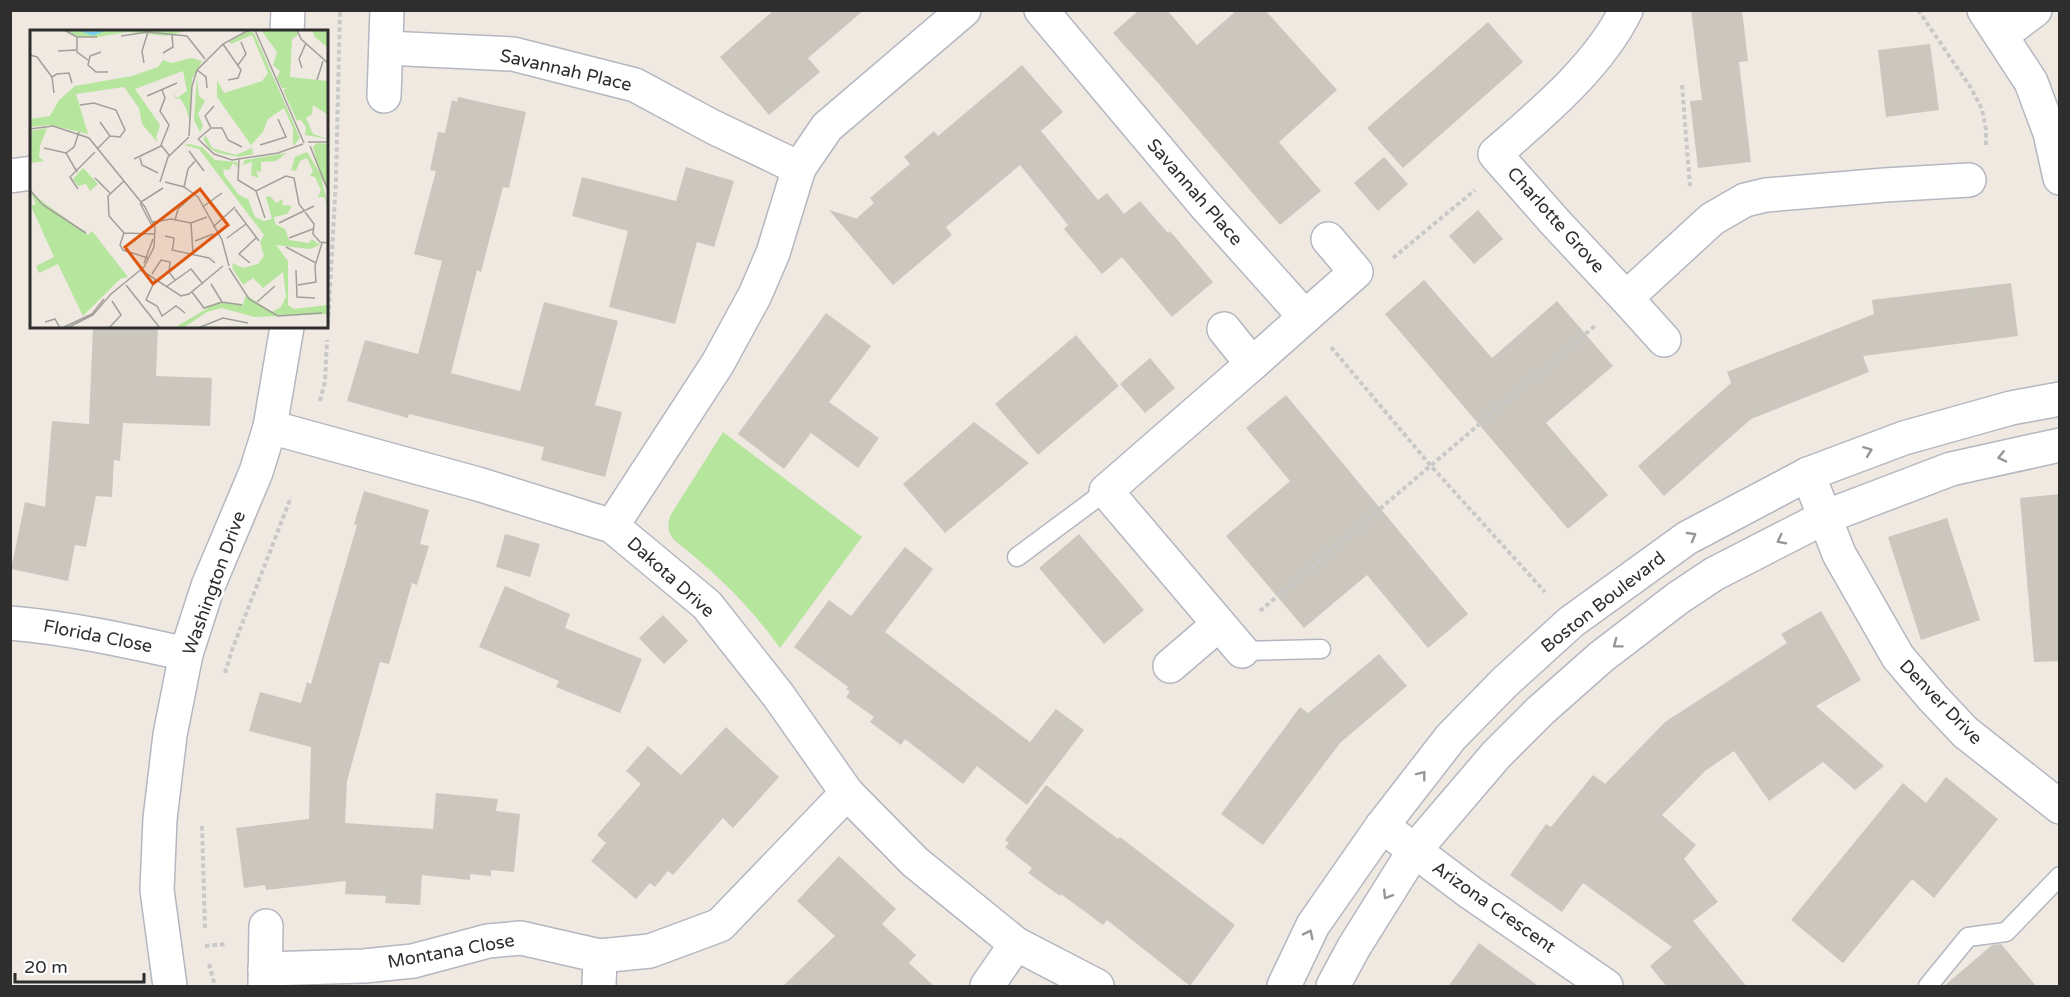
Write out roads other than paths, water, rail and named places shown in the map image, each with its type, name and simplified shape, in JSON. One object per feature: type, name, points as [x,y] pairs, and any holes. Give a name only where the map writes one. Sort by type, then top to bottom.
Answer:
[{"type":"street","points":[[287,30],[288,10]]},
{"type":"street","points":[[384,96],[387,10]]},
{"type":"street","points":[[612,526],[717,363],[755,295],[773,253],[799,168],[827,127],[964,10]]},
{"type":"street","name":"Savannah Place","points":[[1041,10],[1204,204],[1305,317]]},
{"type":"street","name":"Charlotte Grove","points":[[1626,10],[1616,30],[1579,75],[1495,154],[1664,340]]},
{"type":"street","points":[[2036,10],[1993,23],[2031,82],[2050,133],[2060,178]]},
{"type":"street","name":"Savannah Place","points":[[386,48],[513,54],[635,85],[713,127],[799,168]]},
{"type":"street","points":[[10,176],[30,173]]},
{"type":"street","points":[[1626,298],[1712,219],[1745,200],[1766,195],[1969,180]]},
{"type":"street","points":[[1170,666],[1231,637],[1106,490],[1356,272],[1328,239]]},
{"type":"street","name":"Washington Drive","points":[[170,987],[157,890],[160,819],[170,735],[186,654],[208,586],[256,472],[270,427],[287,328]]},
{"type":"street","points":[[1224,329],[1252,364]]},
{"type":"street","name":"Boston Boulevard","points":[[1284,987],[1313,925],[1382,826],[1451,737],[1504,682],[1571,622],[1687,538],[1808,474],[1904,438],[2010,408],[2060,399]]},
{"type":"street","name":"Dakota Drive","points":[[270,427],[467,481],[612,526],[707,605],[778,695],[847,793],[915,862],[1017,944],[1097,987]]},
{"type":"street","points":[[1333,987],[1353,947],[1414,850],[1496,755],[1540,711],[1600,657],[1678,598],[1714,574],[1825,518],[1951,469],[2060,445]]},
{"type":"street","name":"Denver Drive","points":[[1808,474],[1839,554],[1898,657],[1965,732],[2060,807]]},
{"type":"street","name":"Florida Close","points":[[10,622],[103,635],[186,654]]},
{"type":"street","name":"Montana Close","points":[[266,926],[265,978],[412,961],[488,941],[521,938],[599,971],[720,925],[847,793]]},
{"type":"street","name":"Arizona Crescent","points":[[1382,826],[1471,893],[1606,987]]},
{"type":"street","points":[[987,987],[1017,944]]},
{"type":"lane","points":[[1017,557],[1106,490]]},
{"type":"lane","points":[[1231,637],[1321,649]]},
{"type":"lane","points":[[1928,987],[1968,937],[2006,932],[2060,876]]}]
